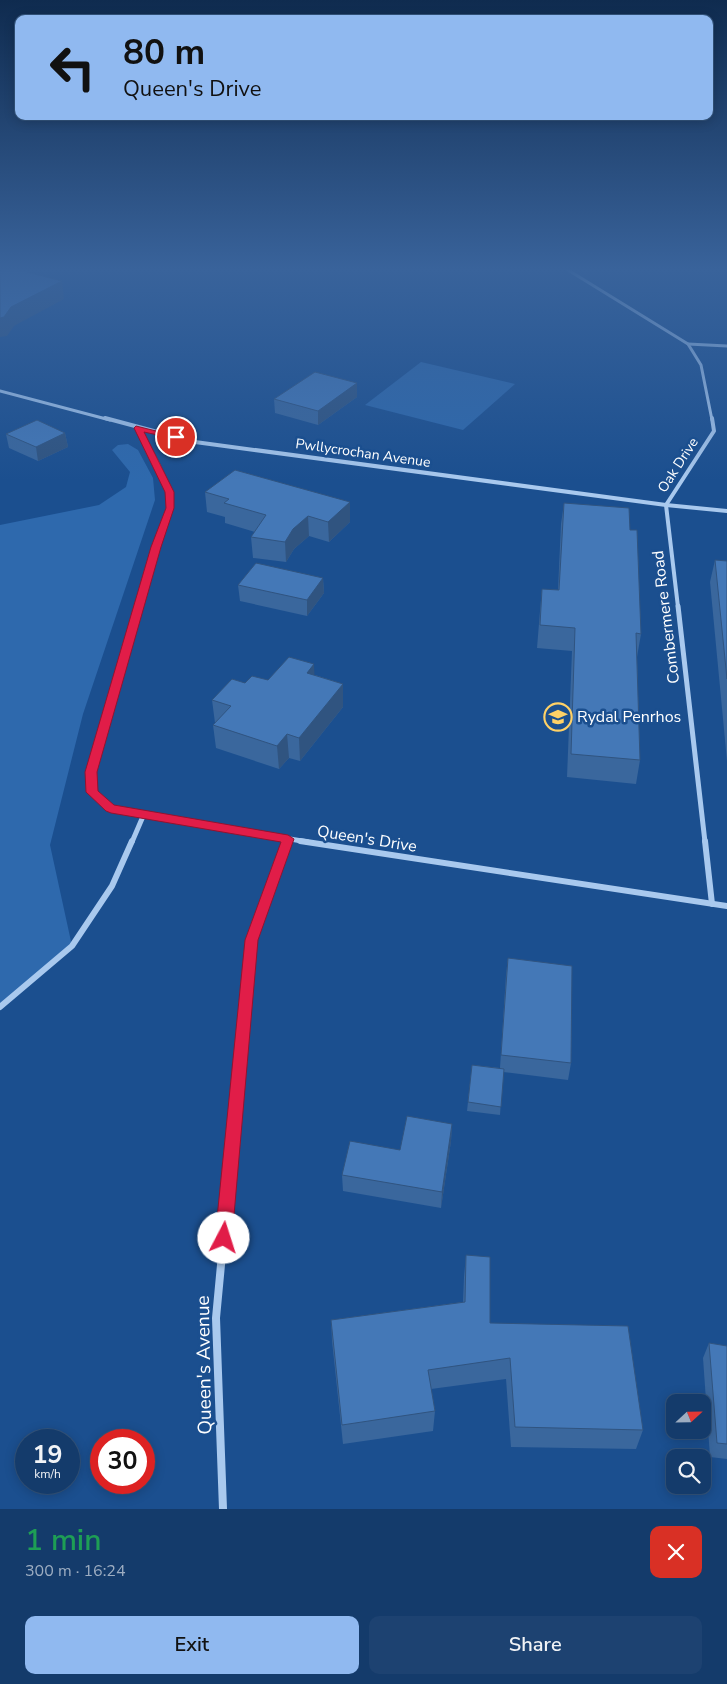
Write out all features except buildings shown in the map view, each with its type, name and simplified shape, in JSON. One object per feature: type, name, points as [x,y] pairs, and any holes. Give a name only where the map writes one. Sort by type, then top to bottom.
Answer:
[{"type":"street","name":"Oak Drive","points":[[666,505],[714,431],[701,365],[688,344],[682,340]]},
{"type":"street","points":[[688,344],[727,346]]},
{"type":"street","name":"Pwllycrochan Avenue","points":[[0,391],[195,442],[666,505],[727,511]]},
{"type":"street","name":"Queen's Drive","points":[[138,428],[170,492],[170,508],[156,547],[91,772],[92,792],[111,808],[288,839],[727,906]]},
{"type":"street","name":"Combermere Road","points":[[666,505],[712,904]]},
{"type":"street","points":[[0,1007],[72,946],[112,886],[144,814]]},
{"type":"street","name":"Queen's Avenue","points":[[223,1509],[216,1318],[251,950],[252,940],[288,839]]},
{"type":"shaded area","points":[[421,362],[515,384],[463,430],[365,405]]},
{"type":"shaded area","points":[[128,444],[138,450],[153,478],[155,500],[83,714],[50,845],[72,946],[0,1004],[0,525],[99,505],[126,487],[130,472],[112,450],[118,445]]},
{"type":"place","name":"Rydal Penrhos","points":[[558,717]]},
{"type":"route","points":[[176,437],[138,428],[158,464],[170,492],[170,508],[156,547],[91,772],[92,792],[111,808],[288,839],[252,940],[224,1238]]}]
